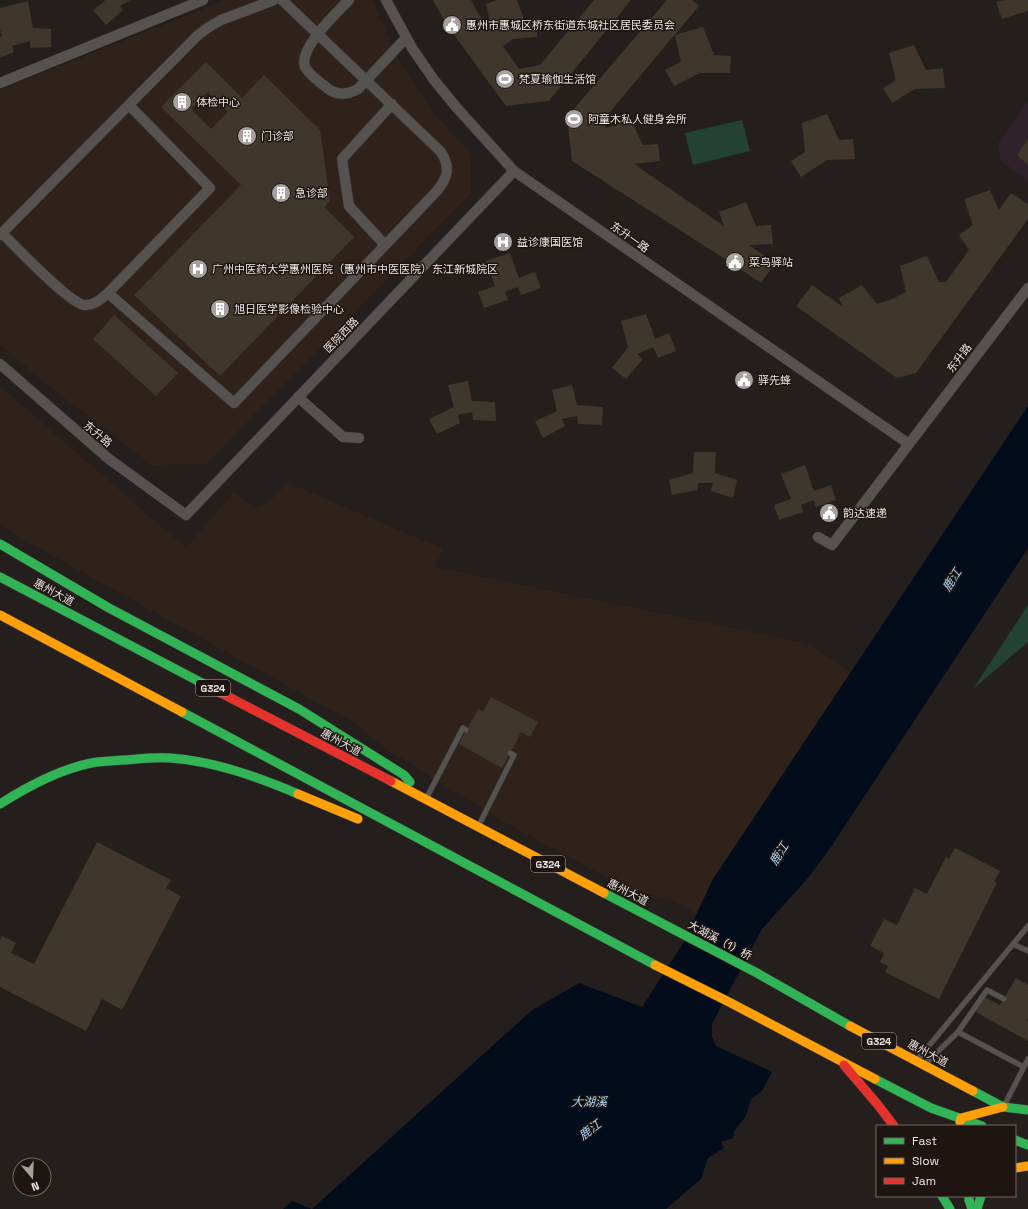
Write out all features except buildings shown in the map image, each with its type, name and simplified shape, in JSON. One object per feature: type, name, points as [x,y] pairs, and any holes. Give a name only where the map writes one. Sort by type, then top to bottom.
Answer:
[{"type":"main road","points":[[0,544],[109,608],[299,709],[404,775],[425,799]]},
{"type":"main road","name":"惠州大道","points":[[0,577],[671,928]]},
{"type":"main road","points":[[0,615],[648,962],[729,1002],[931,1108],[960,1122],[975,1125]]},
{"type":"main road","points":[[0,804],[31,785],[69,770],[92,764],[114,761],[169,758],[249,775],[372,824],[416,838]]},
{"type":"main road","name":"大湖溪（1）桥","points":[[671,928],[757,973]]},
{"type":"main road","name":"惠州大道","points":[[757,973],[821,1010],[1003,1107],[1028,1110]]},
{"type":"main road","points":[[840,1060],[893,1125]]},
{"type":"main road","points":[[960,1122],[1003,1107]]},
{"type":"main road","points":[[981,1125],[1003,1107]]},
{"type":"main road","points":[[1016,1140],[1028,1146]]},
{"type":"main road","points":[[1016,1168],[1028,1166]]},
{"type":"main road","points":[[943,1197],[950,1209]]},
{"type":"main road","points":[[950,1209],[951,1197]]},
{"type":"main road","points":[[969,1197],[972,1209]]},
{"type":"main road","points":[[977,1209],[981,1197]]},
{"type":"street","points":[[0,83],[203,0]]},
{"type":"street","points":[[128,105],[210,188],[108,293],[100,300],[92,304],[85,305],[78,302],[59,288],[1,234],[128,105],[192,41],[209,27],[225,18],[274,0]]},
{"type":"street","points":[[108,293],[234,403],[441,187],[444,182],[447,173],[445,159],[440,151],[282,0]]},
{"type":"street","points":[[349,0],[318,34],[306,52],[304,59],[305,68],[309,73],[330,90],[339,94],[348,94],[355,91],[406,38]]},
{"type":"street","name":"东升一路","points":[[386,0],[418,58],[443,92],[514,171],[909,444]]},
{"type":"street","points":[[385,245],[349,206],[342,159],[392,104]]},
{"type":"street","name":"医院西路","points":[[186,515],[514,171]]},
{"type":"street","name":"东升路","points":[[818,537],[832,545],[1028,288]]},
{"type":"street","name":"东升路","points":[[0,364],[109,459],[186,515]]},
{"type":"street","points":[[298,397],[343,437],[359,438]]},
{"type":"lane","points":[[425,799],[463,728],[466,730]]},
{"type":"lane","points":[[477,827],[514,755],[510,753]]},
{"type":"lane","points":[[920,1063],[1028,926]]},
{"type":"lane","points":[[1013,944],[1028,951]]},
{"type":"lane","points":[[920,1063],[958,1032],[987,990],[1004,999]]},
{"type":"lane","points":[[958,1032],[1024,1066]]},
{"type":"lane","points":[[1003,1107],[1028,1059]]},
{"type":"shaded area","name":"广州中医药大学惠州医院（惠州市中医医院）东江新城院区","points":[[225,0],[372,0],[399,60],[417,89],[440,120],[471,154],[471,193],[206,464],[152,465],[45,383],[0,345],[0,90]]},
{"type":"shaded area","points":[[1028,101],[1028,181],[1001,161],[998,144]]},
{"type":"shaded area","points":[[0,386],[186,548],[234,492],[255,508],[267,504],[288,483],[443,549],[435,567],[805,643],[851,672],[713,879],[696,915],[677,902],[630,890],[506,823],[391,752],[351,721],[0,525]]},
{"type":"green space","points":[[742,120],[750,151],[693,165],[685,133]]},
{"type":"green space","points":[[1028,605],[1028,642],[973,689]]},
{"type":"water","name":"大湖溪","points":[[1028,406],[1028,548],[831,847],[808,878],[762,929],[712,1024],[712,1037],[716,1046],[772,1072],[762,1091],[751,1099],[746,1116],[734,1131],[733,1138],[721,1142],[724,1148],[708,1158],[701,1179],[666,1209],[312,1209],[531,1011],[579,983],[642,1007],[682,945],[713,879]]},
{"type":"water","points":[[292,1201],[312,1209],[283,1209]]},
{"type":"traffic: fast","points":[[0,544],[109,608],[299,709],[404,775],[410,782]]},
{"type":"traffic: fast","points":[[0,577],[221,693]]},
{"type":"traffic: fast","points":[[182,712],[655,965]]},
{"type":"traffic: fast","points":[[0,804],[44,779],[79,766],[99,762],[153,758],[170,758],[203,762],[252,776],[298,794]]},
{"type":"traffic: fast","points":[[604,893],[757,973],[850,1026]]},
{"type":"traffic: fast","points":[[875,1079],[931,1108],[979,1125]]},
{"type":"traffic: fast","points":[[973,1091],[1003,1107],[1028,1110]]},
{"type":"traffic: fast","points":[[1016,1140],[1028,1145]]},
{"type":"traffic: fast","points":[[943,1197],[950,1209]]},
{"type":"traffic: fast","points":[[969,1197],[972,1209]]},
{"type":"traffic: fast","points":[[977,1209],[981,1197]]},
{"type":"traffic: slow","points":[[0,615],[182,712]]},
{"type":"traffic: slow","points":[[391,781],[604,893]]},
{"type":"traffic: slow","points":[[298,794],[358,819]]},
{"type":"traffic: slow","points":[[655,965],[875,1079]]},
{"type":"traffic: slow","points":[[850,1026],[973,1091]]},
{"type":"traffic: slow","points":[[960,1122],[961,1118],[1003,1107]]},
{"type":"traffic: slow","points":[[1016,1168],[1028,1166]]},
{"type":"traffic: jam","points":[[221,693],[391,781]]},
{"type":"traffic: jam","points":[[844,1065],[893,1125]]},
{"type":"place","name":"惠州市惠城区桥东街道东城社区居民委员会","points":[[452,25]]},
{"type":"place","name":"梵夏瑜伽生活馆","points":[[505,79]]},
{"type":"place","name":"体检中心","points":[[182,102]]},
{"type":"place","name":"阿童木私人健身会所","points":[[574,119]]},
{"type":"place","name":"门诊部","points":[[247,136]]},
{"type":"place","name":"急诊部","points":[[281,193]]},
{"type":"place","name":"益诊康国医馆","points":[[503,242]]},
{"type":"place","name":"菜鸟驿站","points":[[735,262]]},
{"type":"place","name":"广州中医药大学惠州医院（惠州市中医医院）东江新城院区","points":[[198,269]]},
{"type":"place","name":"旭日医学影像检验中心","points":[[220,309]]},
{"type":"place","name":"驿先蜂","points":[[744,380]]},
{"type":"place","name":"韵达速递","points":[[829,513]]},
{"type":"water label","name":"鹿江","points":[[952,580]]},
{"type":"water label","name":"鹿江","points":[[779,854]]},
{"type":"water label","name":"鹿江","points":[[590,1130]]}]
